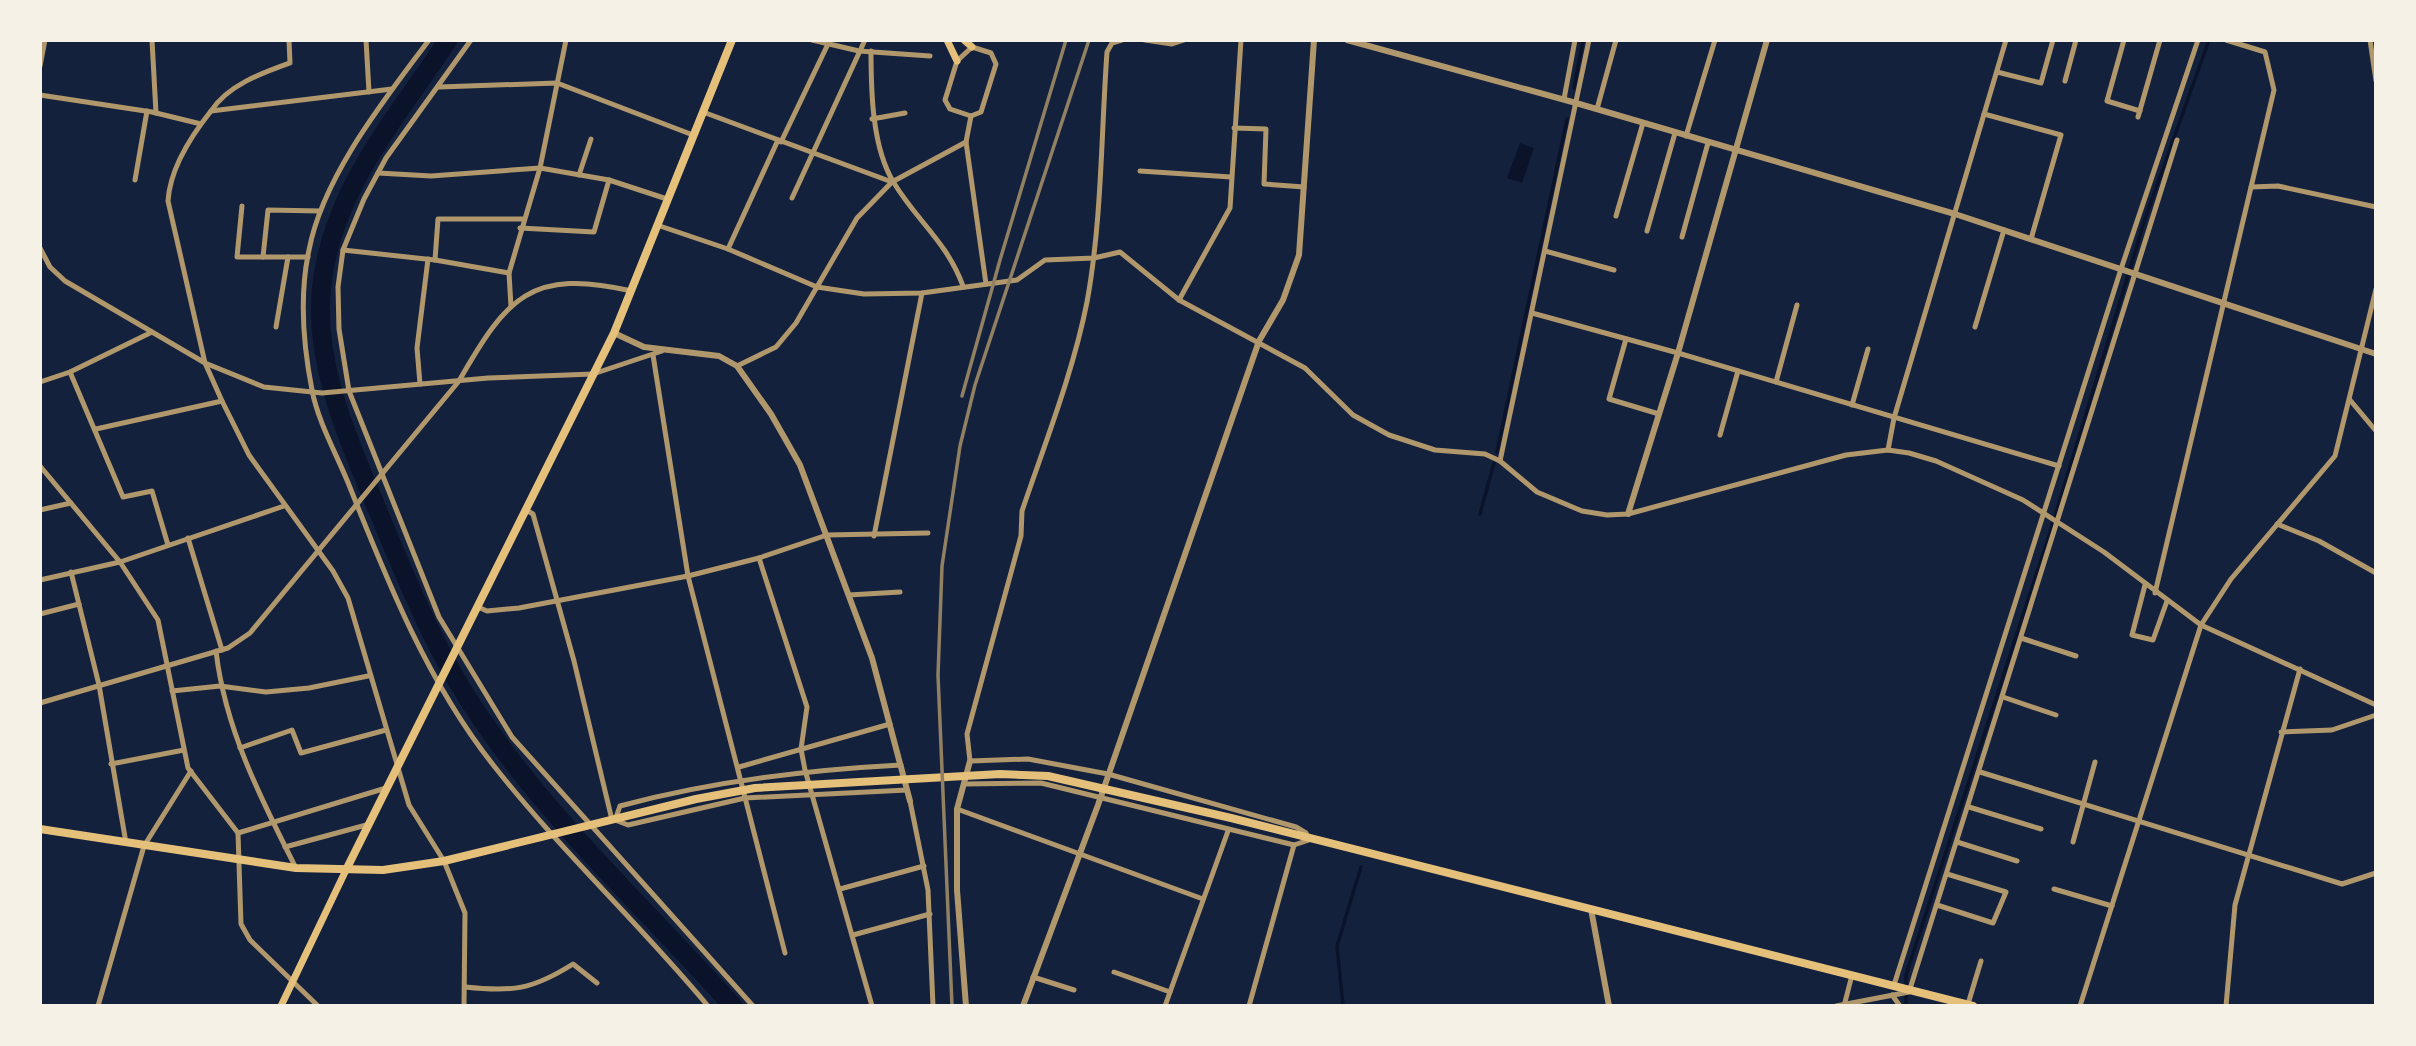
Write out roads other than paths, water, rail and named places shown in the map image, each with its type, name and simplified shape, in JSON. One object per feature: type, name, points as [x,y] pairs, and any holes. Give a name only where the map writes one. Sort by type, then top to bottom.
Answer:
[{"type":"main road","points":[[281,1006],[614,333],[733,40]]},
{"type":"main road","points":[[947,40],[957,61]]},
{"type":"main road","points":[[964,40],[972,47]]},
{"type":"main road","points":[[40,829],[296,868],[383,870],[444,861],[696,799],[755,788],[818,782],[1000,774],[1048,776],[1970,1005]]},
{"type":"street","points":[[40,66],[45,40]]},
{"type":"street","points":[[152,40],[156,113]]},
{"type":"street","points":[[289,40],[290,63],[265,72],[221,97],[201,124],[172,176],[168,201],[205,363],[249,455],[348,598],[368,676],[409,805],[444,861],[465,913],[464,1006]]},
{"type":"street","points":[[366,40],[369,92]]},
{"type":"street","points":[[429,40],[392,89],[339,174],[320,211],[308,257],[303,319],[312,392],[409,627],[492,764],[553,836],[652,938],[708,1006]]},
{"type":"street","points":[[471,40],[378,173],[344,250],[338,287],[339,329],[346,391],[439,617],[512,737],[753,1006]]},
{"type":"street","points":[[511,307],[509,273],[520,228],[540,168],[566,40]]},
{"type":"street","points":[[812,40],[859,51],[930,56]]},
{"type":"street","points":[[792,198],[865,40]]},
{"type":"street","points":[[967,1006],[957,890],[957,809],[970,761],[967,734],[1021,536],[1022,511],[1069,369],[1094,258],[1107,52],[1112,43],[1122,40]]},
{"type":"street","points":[[1145,40],[1172,44],[1184,40]]},
{"type":"street","points":[[1179,300],[1230,208],[1241,40]]},
{"type":"street","points":[[1023,1006],[1101,797],[1259,341],[1283,300],[1299,255],[1314,40]]},
{"type":"street","points":[[1347,40],[1564,99],[1955,214],[2376,354]]},
{"type":"street","points":[[1564,99],[1575,40]]},
{"type":"street","points":[[1500,461],[1589,40]]},
{"type":"street","points":[[1597,109],[1616,40]]},
{"type":"street","points":[[1686,136],[1715,40]]},
{"type":"street","points":[[1628,514],[1678,353],[1767,40]]},
{"type":"street","points":[[1888,450],[1894,418],[2006,40]]},
{"type":"street","points":[[1997,72],[2042,83],[2053,40]]},
{"type":"street","points":[[2064,81],[2076,40]]},
{"type":"street","points":[[2124,40],[2107,102],[2139,114],[2160,40]]},
{"type":"street","points":[[1894,985],[2121,269],[2198,40]]},
{"type":"street","points":[[2155,593],[2274,90],[2265,52],[2226,40]]},
{"type":"street","points":[[2370,40],[2376,80]]},
{"type":"street","points":[[728,249],[828,44]]},
{"type":"street","points":[[972,47],[991,53],[996,64],[981,112],[971,116],[946,105],[945,100],[957,61],[972,47]]},
{"type":"street","points":[[871,51],[872,120],[892,181],[953,259],[963,286]]},
{"type":"street","points":[[439,87],[557,83],[693,135]]},
{"type":"street","points":[[211,111],[392,89]]},
{"type":"street","points":[[40,95],[147,111],[201,124]]},
{"type":"street","points":[[135,180],[147,111]]},
{"type":"street","points":[[703,111],[812,154],[892,181]]},
{"type":"street","points":[[872,120],[905,113]]},
{"type":"street","points":[[1984,114],[2061,135],[2031,239]]},
{"type":"street","points":[[971,116],[966,142],[986,284]]},
{"type":"street","points":[[1616,216],[1643,123]]},
{"type":"street","points":[[1234,128],[1266,130],[1264,184],[1304,187]]},
{"type":"street","points":[[1647,231],[1675,133]]},
{"type":"street","points":[[579,175],[591,139]]},
{"type":"street","points":[[1836,1006],[1909,989],[2137,275],[2177,140]]},
{"type":"street","points":[[737,366],[776,346],[796,323],[857,218],[892,181],[966,142]]},
{"type":"street","points":[[1682,237],[1708,143]]},
{"type":"street","points":[[378,173],[431,176],[540,168],[609,180],[667,200]]},
{"type":"street","points":[[1140,171],[1231,177]]},
{"type":"street","points":[[520,228],[594,232],[609,180]]},
{"type":"street","points":[[2251,187],[2278,186],[2376,208]]},
{"type":"street","points":[[242,206],[237,257],[308,257]]},
{"type":"street","points":[[263,257],[268,210],[320,211]]},
{"type":"street","points":[[420,384],[417,348],[438,219],[523,219]]},
{"type":"street","points":[[657,225],[728,249],[817,287],[864,294],[922,293],[1017,281],[1045,261],[1094,258],[1120,252],[1179,300],[1259,341],[1304,368],[1353,415],[1390,435],[1435,450],[1485,454],[1500,461],[1537,492],[1582,511],[1607,515],[1628,514],[1846,455],[1888,450],[1937,461],[2045,513],[2104,552],[2201,625],[2376,705]]},
{"type":"street","points":[[1975,327],[2004,230]]},
{"type":"street","points":[[40,248],[50,267],[65,281],[205,363],[264,387],[322,393],[459,381],[593,374],[662,351]]},
{"type":"street","points":[[344,250],[432,259],[509,273]]},
{"type":"street","points":[[1545,251],[1614,270]]},
{"type":"street","points":[[276,327],[288,257]]},
{"type":"street","points":[[40,703],[219,651],[250,633],[316,550],[459,381],[485,336],[511,307],[536,289],[556,283],[632,291]]},
{"type":"street","points":[[2080,1006],[2201,625],[2231,579],[2335,456],[2376,289]]},
{"type":"street","points":[[874,536],[922,293]]},
{"type":"street","points":[[1776,382],[1797,305]]},
{"type":"street","points":[[1532,313],[1678,353],[2059,466]]},
{"type":"street","points":[[40,382],[70,372],[152,332]]},
{"type":"street","points":[[614,333],[644,347],[719,356],[737,366],[771,414],[800,465],[872,658],[910,801],[924,866],[930,914],[933,1006]]},
{"type":"street","points":[[1626,339],[1609,399],[1659,414]]},
{"type":"street","points":[[1852,405],[1868,349]]},
{"type":"street","points":[[653,355],[688,576],[785,953]]},
{"type":"street","points":[[1720,435],[1738,371]]},
{"type":"street","points":[[70,372],[123,497],[152,491],[168,545]]},
{"type":"street","points":[[2350,400],[2376,431]]},
{"type":"street","points":[[96,429],[222,401]]},
{"type":"street","points":[[40,466],[120,562],[158,620],[184,750],[191,771],[239,833],[242,925],[250,940],[318,1006]]},
{"type":"street","points":[[40,510],[71,503]]},
{"type":"street","points":[[40,580],[120,562],[284,506]]},
{"type":"street","points":[[526,510],[533,514],[614,820]]},
{"type":"street","points":[[2277,524],[2319,541],[2376,573]]},
{"type":"street","points":[[478,607],[487,611],[519,608],[688,576],[759,558],[827,535],[928,533]]},
{"type":"street","points":[[188,538],[219,651],[220,686],[240,748],[296,868]]},
{"type":"street","points":[[759,558],[807,707],[801,749],[805,770],[872,1006]]},
{"type":"street","points":[[71,572],[99,685],[126,843]]},
{"type":"street","points":[[2145,585],[2132,635],[2153,640],[2167,601]]},
{"type":"street","points":[[849,595],[900,592]]},
{"type":"street","points":[[40,614],[79,604]]},
{"type":"street","points":[[2021,638],[2077,656]]},
{"type":"street","points":[[2226,1006],[2235,905],[2247,853],[2300,669]]},
{"type":"street","points":[[172,691],[220,686],[266,692],[309,688],[368,676]]},
{"type":"street","points":[[2003,697],[2056,715]]},
{"type":"street","points":[[2281,732],[2332,730],[2376,715]]},
{"type":"street","points":[[739,767],[890,724]]},
{"type":"street","points":[[240,748],[292,730],[301,753],[386,730]]},
{"type":"street","points":[[111,764],[184,750]]},
{"type":"street","points":[[964,784],[1041,783],[1228,831],[1294,845],[1309,839],[1306,833],[1296,827],[1108,774],[1028,759],[970,761]]},
{"type":"street","points":[[2073,842],[2095,762]]},
{"type":"street","points":[[614,820],[620,806],[740,779],[805,770],[901,765]]},
{"type":"street","points":[[98,1006],[144,846],[191,771]]},
{"type":"street","points":[[1980,772],[2342,884],[2376,873]]},
{"type":"street","points":[[239,833],[389,787]]},
{"type":"street","points":[[614,820],[628,825],[745,798],[907,790]]},
{"type":"street","points":[[1969,807],[2041,829]]},
{"type":"street","points":[[957,809],[1203,900]]},
{"type":"street","points":[[285,847],[370,824]]},
{"type":"street","points":[[1165,1006],[1228,831]]},
{"type":"street","points":[[1957,842],[2017,861]]},
{"type":"street","points":[[1249,1006],[1294,845]]},
{"type":"street","points":[[840,889],[924,866]]},
{"type":"street","points":[[1937,905],[1993,923],[2006,892],[1947,874]]},
{"type":"street","points":[[2054,890],[2112,906]]},
{"type":"street","points":[[1591,909],[1609,1006]]},
{"type":"street","points":[[853,935],[930,914]]},
{"type":"street","points":[[1970,1005],[1981,961]]},
{"type":"street","points":[[465,987],[500,991],[532,987],[573,964],[597,983]]},
{"type":"street","points":[[1114,972],[1170,992]]},
{"type":"street","points":[[1843,1005],[1853,975]]},
{"type":"street","points":[[1033,977],[1074,990]]},
{"type":"street","points":[[1892,995],[1900,1006]]},
{"type":"water","points":[[1520,143],[1534,148],[1522,183],[1507,178]]},
{"type":"waterway","points":[[448,40],[370,155],[339,216],[328,249],[320,311],[332,390],[350,442],[407,580],[448,666],[464,693],[539,795],[733,1006]]},
{"type":"waterway","points":[[1574,88],[1583,40]]},
{"type":"waterway","points":[[1906,1006],[1906,975],[2052,526],[2146,216],[2209,40]]},
{"type":"waterway","points":[[1497,452],[1567,119]]},
{"type":"waterway","points":[[1480,514],[1494,463]]},
{"type":"waterway","points":[[1343,1006],[1337,946],[1361,867]]},
{"type":"railway","points":[[962,396],[1066,40]]},
{"type":"railway","points":[[952,1006],[938,675],[942,566],[960,446],[975,385],[1089,40]]}]
